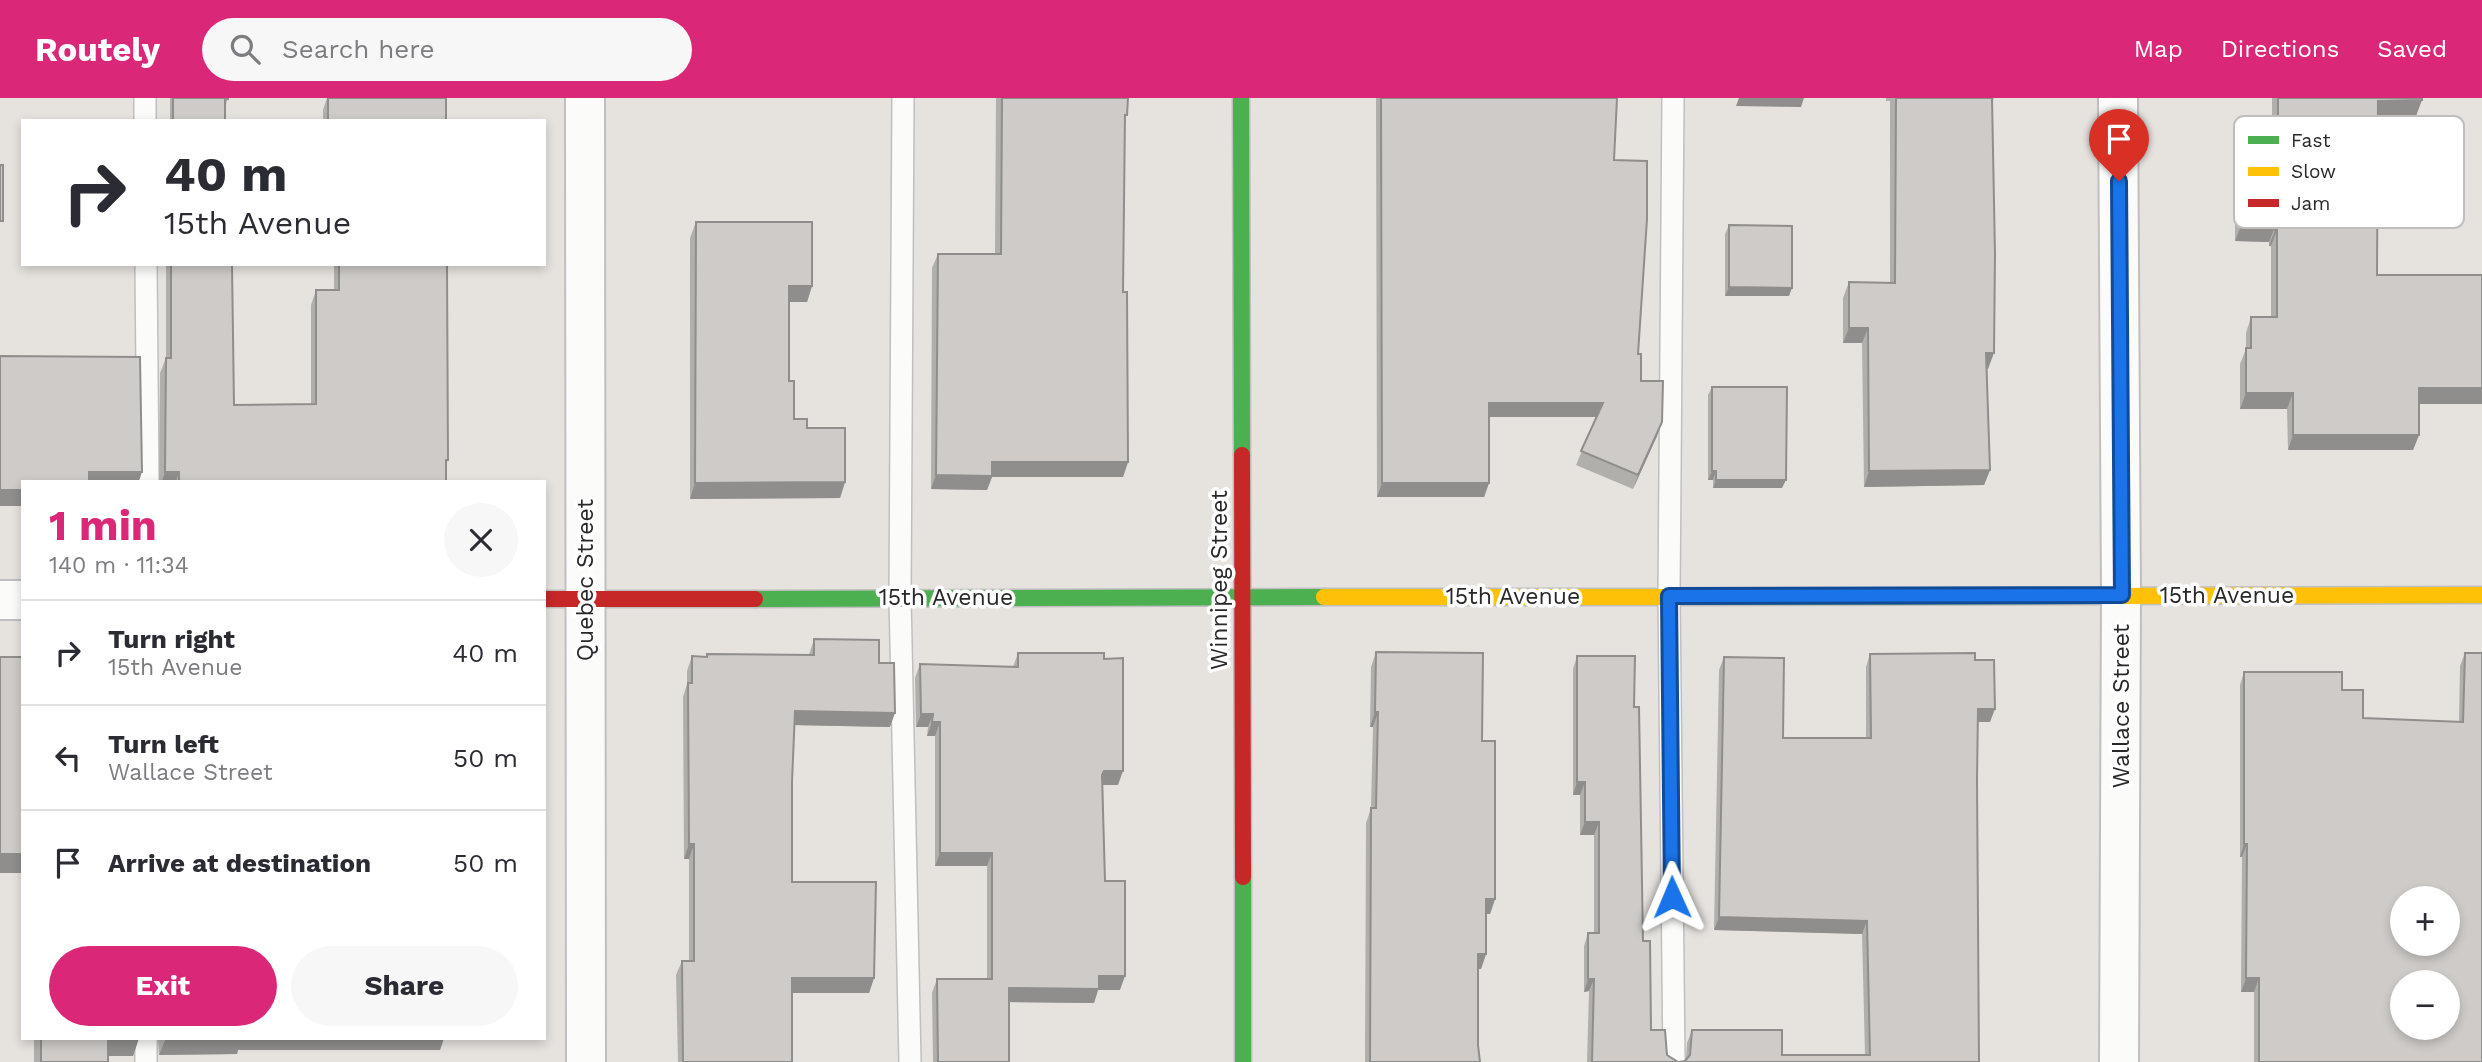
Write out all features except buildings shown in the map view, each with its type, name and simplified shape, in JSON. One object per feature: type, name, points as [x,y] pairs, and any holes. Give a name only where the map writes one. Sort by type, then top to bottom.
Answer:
[{"type":"street","name":"Quebec Street","points":[[585,98],[586,1062]]},
{"type":"street","name":"Winnipeg Street","points":[[1241,98],[1243,1062]]},
{"type":"street","name":"Wallace Street","points":[[2118,98],[2122,595],[2119,1062]]},
{"type":"street","name":"15th Avenue","points":[[546,598],[2482,595]]},
{"type":"street","points":[[0,600],[21,600]]},
{"type":"lane","points":[[145,98],[145,119]]},
{"type":"lane","points":[[903,98],[900,597],[909,1062]]},
{"type":"lane","points":[[1673,98],[1669,596],[1674,1062]]},
{"type":"lane","points":[[146,266],[148,480]]},
{"type":"lane","points":[[146,1040],[146,1062]]},
{"type":"traffic: fast","points":[[1241,98],[1242,455]]},
{"type":"traffic: fast","points":[[1671,597],[2094,596]]},
{"type":"traffic: fast","points":[[755,599],[1324,597]]},
{"type":"traffic: fast","points":[[1243,877],[1243,1062]]},
{"type":"traffic: slow","points":[[2094,596],[2482,595]]},
{"type":"traffic: slow","points":[[1324,597],[1671,597]]},
{"type":"traffic: jam","points":[[1242,455],[1243,877]]},
{"type":"traffic: jam","points":[[546,599],[755,599]]},
{"type":"route","points":[[1672,897],[1669,596],[2122,595],[2119,181]]}]
